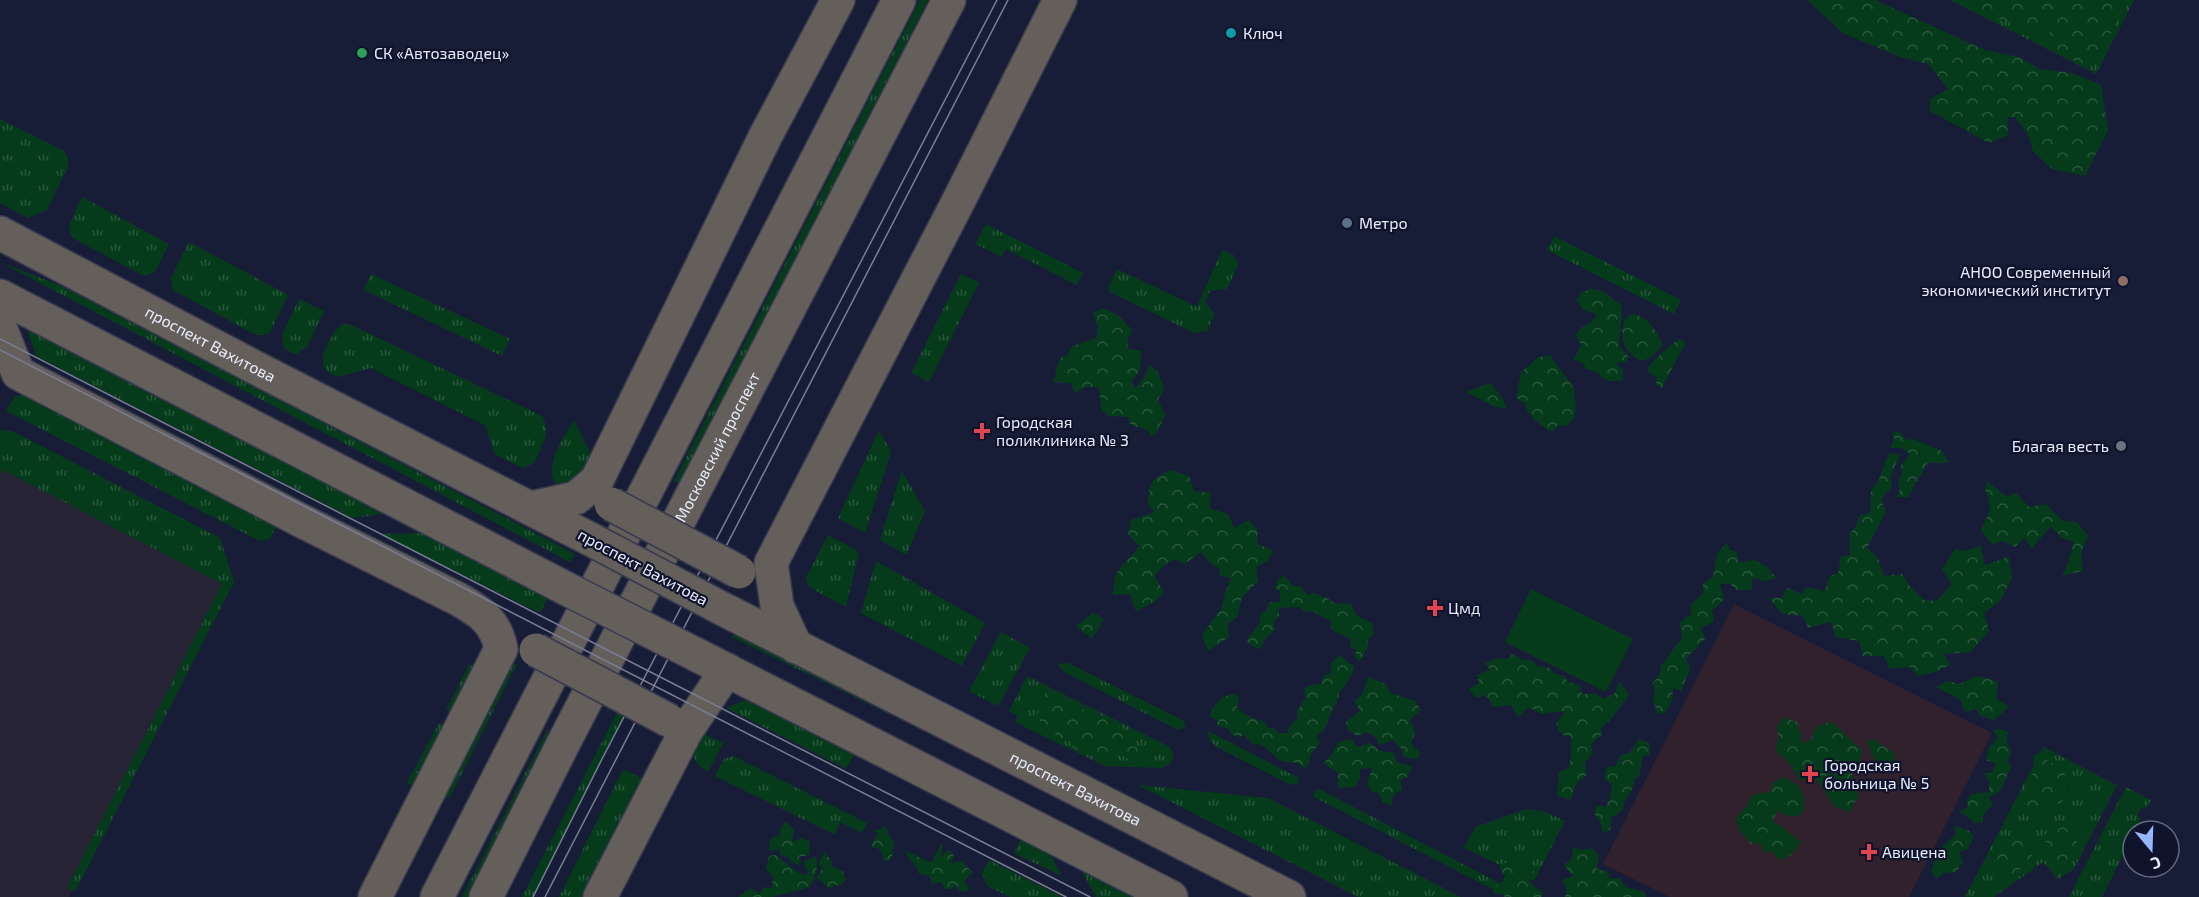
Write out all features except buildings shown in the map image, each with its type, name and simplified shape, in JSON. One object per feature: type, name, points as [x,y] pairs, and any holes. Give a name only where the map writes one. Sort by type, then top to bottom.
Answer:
[{"type":"main road","points":[[604,492],[766,135],[838,0]]},
{"type":"main road","points":[[437,897],[898,0]]},
{"type":"main road","name":"Московский проспект","points":[[486,897],[949,0]]},
{"type":"main road","points":[[796,647],[777,606],[771,563],[1060,0]]},
{"type":"main road","name":"проспект Вахитова","points":[[0,233],[796,647],[1289,897]]},
{"type":"main road","points":[[0,296],[1171,897]]},
{"type":"main road","points":[[0,327],[18,373],[480,612],[495,628],[501,649],[375,897]]},
{"type":"main road","points":[[531,508],[604,492],[739,572],[756,570],[771,563]]},
{"type":"main road","points":[[501,649],[516,646],[536,650],[678,726]]},
{"type":"main road","points":[[600,897],[678,726],[728,670]]},
{"type":"shaded area","points":[[3,470],[222,584],[67,888],[72,891],[69,897],[0,897],[0,475]]},
{"type":"shaded area","name":"Городская больница № 5","points":[[1734,604],[1992,733],[1909,897],[1670,897],[1603,864]]},
{"type":"green space","points":[[920,0],[928,0],[681,484],[674,481]]},
{"type":"green space","points":[[1807,0],[1875,0],[1985,50],[2019,57],[2039,69],[2072,73],[2101,85],[2108,130],[2085,176],[2052,169],[2033,151],[2027,132],[2014,117],[2007,117],[2008,135],[1989,143],[1930,111],[1930,99],[1948,89],[1928,64],[1900,57],[1843,33]]},
{"type":"green space","points":[[1950,0],[2134,0],[2096,74]]},
{"type":"green space","points":[[1963,0],[2122,0],[2125,7],[2094,66],[2074,61],[2067,53],[2058,51],[2051,43],[2049,30],[2038,26],[2022,33],[2012,22],[2002,21],[1988,12],[1970,7]]},
{"type":"green space","points":[[0,119],[64,151],[68,158],[68,166],[47,210],[28,218],[0,203]]},
{"type":"green space","points":[[82,197],[169,244],[155,272],[144,276],[71,237],[69,226]]},
{"type":"green space","points":[[986,224],[1083,273],[1077,285],[1006,249],[1002,257],[975,244]]},
{"type":"green space","points":[[1554,236],[1681,300],[1674,314],[1547,250]]},
{"type":"green space","points":[[189,242],[288,295],[270,333],[256,335],[173,290],[171,278]]},
{"type":"green space","points":[[1222,250],[1234,255],[1238,265],[1227,289],[1211,290],[1205,302],[1215,314],[1207,331],[1194,333],[1110,292],[1108,288],[1117,269],[1197,307]]},
{"type":"green space","points":[[0,262],[61,286],[575,554],[570,562]]},
{"type":"green space","points":[[371,274],[510,339],[502,356],[364,290]]},
{"type":"green space","points":[[961,274],[979,283],[929,382],[911,373]]},
{"type":"green space","points":[[1591,289],[1602,291],[1621,305],[1619,346],[1629,357],[1625,362],[1615,363],[1623,370],[1623,380],[1605,379],[1597,372],[1586,369],[1584,364],[1574,359],[1581,345],[1576,335],[1582,327],[1594,320],[1596,314],[1583,310],[1576,300],[1581,293]]},
{"type":"green space","points":[[299,299],[324,311],[307,347],[296,354],[284,348],[282,335]]},
{"type":"green space","points":[[1103,308],[1119,316],[1132,330],[1128,339],[1128,348],[1141,351],[1140,371],[1131,381],[1136,388],[1146,374],[1149,364],[1158,372],[1164,388],[1158,400],[1165,415],[1158,431],[1152,436],[1147,430],[1131,425],[1128,417],[1108,416],[1101,409],[1099,387],[1086,387],[1075,393],[1070,383],[1053,382],[1060,358],[1068,355],[1072,346],[1096,338],[1098,327],[1093,313]]},
{"type":"green space","points":[[1633,314],[1643,318],[1651,325],[1663,345],[1653,356],[1642,361],[1631,354],[1623,339],[1625,319]]},
{"type":"green space","points":[[343,324],[351,325],[542,416],[546,434],[534,463],[523,468],[495,454],[485,425],[371,368],[338,377],[328,372],[323,364],[325,351],[335,332]]},
{"type":"green space","points":[[26,326],[390,513],[352,518],[36,356]]},
{"type":"green space","points":[[1679,339],[1686,342],[1662,388],[1656,385],[1657,377],[1649,373],[1648,368],[1657,357]]},
{"type":"green space","points":[[1550,355],[1574,388],[1576,408],[1574,418],[1567,426],[1557,426],[1552,432],[1535,420],[1524,403],[1516,398],[1521,372],[1539,357]]},
{"type":"green space","points":[[1491,383],[1503,399],[1506,408],[1495,407],[1466,392]]},
{"type":"green space","points":[[31,392],[279,521],[270,539],[260,541],[6,411],[15,397]]},
{"type":"green space","points":[[574,420],[593,459],[584,477],[559,487],[552,472],[553,463],[560,444]]},
{"type":"green space","points":[[0,430],[12,431],[220,538],[234,582],[75,892],[67,888],[222,584],[3,470],[0,475]]},
{"type":"green space","points":[[879,430],[891,452],[865,533],[838,518]]},
{"type":"green space","points":[[1893,431],[1900,432],[1906,440],[1913,439],[1942,451],[1949,463],[1927,463],[1909,497],[1897,497],[1900,489],[1898,483],[1902,473],[1901,465],[1910,454],[1902,448],[1890,448],[1894,439]]},
{"type":"green space","points":[[1889,453],[1900,455],[1890,477],[1892,486],[1881,500],[1886,511],[1867,548],[1878,558],[1884,576],[1902,574],[1924,600],[1937,601],[1952,584],[1942,570],[1955,549],[1964,551],[1981,546],[1985,565],[2009,557],[2012,578],[2000,601],[1984,613],[1989,631],[1971,652],[1944,654],[1950,665],[1935,672],[1917,676],[1910,667],[1889,669],[1884,656],[1863,656],[1859,641],[1836,637],[1831,622],[1808,628],[1803,616],[1782,614],[1769,598],[1782,598],[1787,588],[1802,594],[1806,587],[1825,591],[1830,576],[1838,573],[1841,556],[1850,555],[1849,534],[1855,528],[1860,515],[1870,513],[1871,490],[1878,482]]},
{"type":"green space","points":[[1171,470],[1189,476],[1194,491],[1211,493],[1209,508],[1228,514],[1234,528],[1249,520],[1258,531],[1257,543],[1273,551],[1269,560],[1256,567],[1258,581],[1242,597],[1238,616],[1228,624],[1229,637],[1208,651],[1202,635],[1221,609],[1231,578],[1219,575],[1220,568],[1211,564],[1201,552],[1185,564],[1174,559],[1160,569],[1155,576],[1164,593],[1136,612],[1130,594],[1113,595],[1115,577],[1139,546],[1128,534],[1131,520],[1155,512],[1148,504],[1149,491],[1156,479]]},
{"type":"green space","points":[[902,471],[925,511],[906,555],[880,540]]},
{"type":"green space","points":[[1987,481],[2007,497],[2016,493],[2029,507],[2046,504],[2063,521],[2077,522],[2088,536],[2081,553],[2083,571],[2062,576],[2074,542],[2062,538],[2051,526],[2032,548],[2024,538],[2015,547],[2003,541],[1992,544],[1981,530],[1990,505],[1985,490]]},
{"type":"green space","points":[[424,533],[549,596],[540,613],[382,534]]},
{"type":"green space","points":[[828,535],[859,552],[846,607],[809,587],[806,578]]},
{"type":"green space","points":[[1727,542],[1730,550],[1737,552],[1739,562],[1755,560],[1767,567],[1776,578],[1766,581],[1752,578],[1752,590],[1737,590],[1729,583],[1720,584],[1724,599],[1712,611],[1714,621],[1701,628],[1705,639],[1686,659],[1690,669],[1681,691],[1673,688],[1672,699],[1666,712],[1657,714],[1653,698],[1655,691],[1653,683],[1659,676],[1661,665],[1682,640],[1680,622],[1691,614],[1691,604],[1703,594],[1703,584],[1713,577],[1717,554]]},
{"type":"green space","points":[[876,561],[985,623],[962,666],[861,613]]},
{"type":"green space","points":[[1284,575],[1293,586],[1300,586],[1308,595],[1314,593],[1334,603],[1351,604],[1357,616],[1372,623],[1374,634],[1368,639],[1368,647],[1360,661],[1355,657],[1356,649],[1350,648],[1351,639],[1335,632],[1331,627],[1331,621],[1312,611],[1305,612],[1300,607],[1279,608],[1279,616],[1273,622],[1275,630],[1267,637],[1259,650],[1246,641],[1261,621],[1259,617],[1267,609],[1269,602],[1280,602],[1280,591],[1275,588],[1278,580]]},
{"type":"green space","points":[[1531,589],[1633,639],[1606,692],[1505,642]]},
{"type":"green space","points":[[1093,613],[1104,619],[1092,639],[1076,626]]},
{"type":"green space","points":[[737,630],[1270,897],[1250,897],[951,744],[732,637]]},
{"type":"green space","points":[[1001,632],[1030,648],[998,706],[969,691]]},
{"type":"green space","points":[[1513,654],[1520,659],[1533,661],[1537,666],[1550,668],[1553,673],[1564,676],[1568,682],[1580,685],[1582,694],[1596,694],[1603,699],[1614,694],[1620,682],[1629,695],[1611,719],[1601,728],[1602,734],[1591,744],[1593,754],[1585,762],[1586,776],[1576,784],[1571,800],[1557,796],[1559,772],[1568,769],[1571,757],[1571,736],[1562,735],[1556,725],[1565,711],[1541,714],[1529,707],[1518,717],[1511,705],[1493,707],[1486,695],[1476,698],[1469,689],[1479,683],[1477,675],[1490,670],[1485,663],[1498,658],[1507,659]]},
{"type":"green space","points":[[1339,655],[1354,666],[1353,670],[1339,693],[1326,726],[1317,735],[1320,743],[1311,754],[1309,764],[1305,769],[1298,763],[1278,759],[1265,747],[1253,744],[1244,735],[1238,737],[1231,734],[1229,729],[1217,726],[1217,720],[1210,717],[1219,701],[1235,694],[1239,699],[1237,707],[1240,711],[1265,722],[1268,728],[1275,729],[1279,733],[1287,733],[1290,725],[1298,718],[1296,712],[1306,698],[1304,689],[1310,685],[1321,684],[1324,675],[1331,673],[1331,663]]},
{"type":"green space","points":[[1068,663],[1184,721],[1186,727],[1178,730],[1064,672],[1058,664]]},
{"type":"green space","points":[[469,664],[484,672],[457,715],[446,710]]},
{"type":"green space","points":[[512,664],[517,664],[449,799],[435,792]]},
{"type":"green space","points":[[1027,676],[1170,747],[1174,754],[1171,763],[1161,768],[1105,766],[1015,722],[1018,716],[1009,711]]},
{"type":"green space","points":[[1978,676],[1998,682],[1996,698],[2009,707],[1994,720],[1980,716],[1977,709],[1965,712],[1961,700],[1936,687],[1948,681],[1959,684]]},
{"type":"green space","points":[[1368,677],[1386,684],[1391,693],[1415,701],[1421,710],[1410,720],[1415,732],[1411,744],[1421,754],[1416,759],[1404,757],[1401,748],[1393,740],[1379,745],[1376,738],[1367,732],[1357,736],[1348,730],[1346,722],[1360,711],[1355,701],[1363,693]]},
{"type":"green space","points":[[1047,691],[1060,695],[1077,708],[1093,712],[1099,717],[1103,716],[1109,724],[1128,731],[1130,746],[1136,747],[1145,755],[1142,764],[1114,752],[1110,764],[1101,758],[1101,752],[1096,755],[1090,752],[1084,754],[1072,747],[1070,741],[1057,739],[1055,733],[1044,732],[1039,728],[1042,723],[1035,716],[1039,711],[1031,707],[1033,700],[1044,696]]},
{"type":"green space","points":[[743,701],[755,701],[855,753],[846,769],[726,708]]},
{"type":"green space","points":[[618,711],[625,714],[533,897],[522,897]]},
{"type":"green space","points":[[1783,717],[1797,722],[1803,744],[1811,739],[1817,726],[1831,722],[1862,750],[1860,761],[1851,770],[1859,796],[1849,812],[1835,807],[1818,781],[1800,780],[1787,761],[1775,750],[1779,739],[1777,727]]},
{"type":"green space","points":[[439,723],[448,727],[419,789],[407,783]]},
{"type":"green space","points":[[2000,729],[2008,732],[2007,742],[2011,753],[2008,761],[2011,767],[2000,791],[1989,797],[1993,805],[1983,814],[1983,822],[1975,823],[1959,811],[1968,807],[1967,800],[1972,794],[1989,792],[1989,781],[1984,773],[1991,773],[1996,763],[1986,760],[1989,748],[1998,738],[1993,730]]},
{"type":"green space","points":[[547,730],[554,733],[470,897],[462,897]]},
{"type":"green space","points":[[1208,731],[1297,777],[1299,783],[1291,785],[1215,746],[1209,739]]},
{"type":"green space","points":[[704,734],[723,743],[708,772],[697,763],[694,754]]},
{"type":"green space","points":[[1351,739],[1357,747],[1370,743],[1380,751],[1394,753],[1397,763],[1412,766],[1407,777],[1400,780],[1402,790],[1394,794],[1391,806],[1382,802],[1379,793],[1372,792],[1367,785],[1372,768],[1360,769],[1360,778],[1355,787],[1338,788],[1338,773],[1324,763],[1338,742]]},
{"type":"green space","points":[[1639,739],[1650,743],[1650,754],[1642,757],[1640,774],[1634,780],[1623,810],[1610,818],[1611,829],[1603,833],[1600,821],[1594,813],[1598,805],[1606,807],[1610,798],[1612,784],[1604,779],[1607,767],[1615,766],[1621,755],[1629,753]]},
{"type":"green space","points":[[1873,739],[1895,754],[1894,764],[1885,772],[1876,763],[1867,741]]},
{"type":"green space","points":[[2043,747],[2117,785],[2074,869],[2058,879],[2043,862],[1994,897],[1965,897]]},
{"type":"green space","points":[[2044,751],[2048,763],[2055,764],[2064,761],[2069,769],[2060,782],[2067,791],[2060,804],[2055,802],[2052,806],[2047,805],[2041,812],[2030,813],[2020,806],[2024,790],[2029,785],[2029,777],[2034,773],[2033,756]]},
{"type":"green space","points":[[733,756],[867,823],[862,833],[840,822],[835,835],[715,776],[724,759]]},
{"type":"green space","points":[[623,769],[643,779],[593,897],[559,897]]},
{"type":"green space","points":[[1783,777],[1798,785],[1804,797],[1804,809],[1799,816],[1789,816],[1777,811],[1773,820],[1801,842],[1790,856],[1779,860],[1772,851],[1764,853],[1760,843],[1751,844],[1738,828],[1736,817],[1746,807],[1752,795],[1771,791],[1773,783]]},
{"type":"green space","points":[[1138,785],[1268,798],[1461,897],[1358,897]]},
{"type":"green space","points":[[2126,787],[2151,800],[2146,809],[2141,808],[2137,816],[2141,819],[2121,819],[2121,859],[2102,897],[2069,897]]},
{"type":"green space","points":[[1319,789],[1520,894],[1508,897],[1314,797],[1313,792]]},
{"type":"green space","points":[[1527,809],[1543,811],[1565,821],[1534,881],[1464,848],[1475,827]]},
{"type":"green space","points":[[786,822],[794,829],[792,842],[801,838],[810,842],[809,855],[798,857],[801,860],[800,866],[790,861],[789,857],[781,856],[779,849],[769,851],[770,840],[774,836],[779,837],[781,827]]},
{"type":"green space","points":[[2068,824],[2083,832],[2076,843],[2077,853],[2067,869],[2055,866],[2043,834],[2049,834]]},
{"type":"green space","points":[[1954,826],[1968,830],[1974,836],[1968,849],[1959,852],[1963,862],[1956,872],[1944,873],[1936,879],[1932,871],[1934,861],[1943,855],[1943,846],[1956,834]]},
{"type":"green space","points":[[882,827],[887,828],[888,835],[895,842],[890,860],[884,861],[881,851],[871,846],[878,834],[873,830],[879,830]]},
{"type":"green space","points":[[1022,837],[1050,853],[1061,876],[1014,853]]},
{"type":"green space","points":[[2018,838],[2032,842],[2028,850],[2033,857],[2011,878],[2002,877],[2004,869],[1991,868],[1993,857],[2002,842],[2004,846]]},
{"type":"green space","points":[[941,845],[943,848],[941,857],[946,850],[950,851],[954,856],[950,863],[962,861],[972,872],[964,882],[969,886],[969,890],[964,892],[956,885],[951,889],[945,889],[941,882],[932,884],[929,876],[918,873],[918,869],[906,854],[906,851],[929,862],[934,860]]},
{"type":"green space","points":[[1573,847],[1583,850],[1591,848],[1599,855],[1597,869],[1608,872],[1610,879],[1620,878],[1625,887],[1645,892],[1646,897],[1565,897],[1567,891],[1563,880],[1573,876],[1564,865],[1572,858]]},
{"type":"green space","points":[[825,852],[832,862],[831,866],[843,871],[846,880],[839,886],[834,885],[831,889],[816,878],[821,869],[819,862]]},
{"type":"green space","points":[[775,855],[804,875],[809,873],[804,865],[805,861],[816,856],[817,868],[810,887],[772,897],[738,897],[751,888],[759,894],[764,887],[772,888],[773,878],[766,868],[769,856]]},
{"type":"green space","points":[[989,860],[1062,897],[1010,897],[987,886],[982,873]]},
{"type":"green space","points":[[1506,863],[1515,870],[1534,871],[1530,881],[1543,894],[1541,897],[1505,897],[1502,894],[1493,894],[1493,888],[1503,881],[1505,875],[1500,869],[1500,864]]},
{"type":"green space","points":[[1080,868],[1137,897],[1096,897]]},
{"type":"tram line","points":[[533,897],[601,761],[997,0]]},
{"type":"tram line","points":[[545,897],[1008,0]]},
{"type":"tram line","points":[[0,339],[1090,897]]},
{"type":"tram line","points":[[0,350],[1066,897]]},
{"type":"place","name":"Ключ","points":[[1231,33]]},
{"type":"place","name":"СК «Автозаводец»","points":[[362,53]]},
{"type":"place","name":"Метро","points":[[1347,223]]},
{"type":"place","name":"АНОО Современный экономический институт","points":[[2123,281]]},
{"type":"place","name":"Городская поликлиника № 3","points":[[982,431]]},
{"type":"place","name":"Благая весть","points":[[2121,446]]},
{"type":"place","name":"Цмд","points":[[1435,608]]},
{"type":"place","name":"Городская больница № 5","points":[[1810,774]]},
{"type":"place","name":"Авицена","points":[[1869,852]]}]
